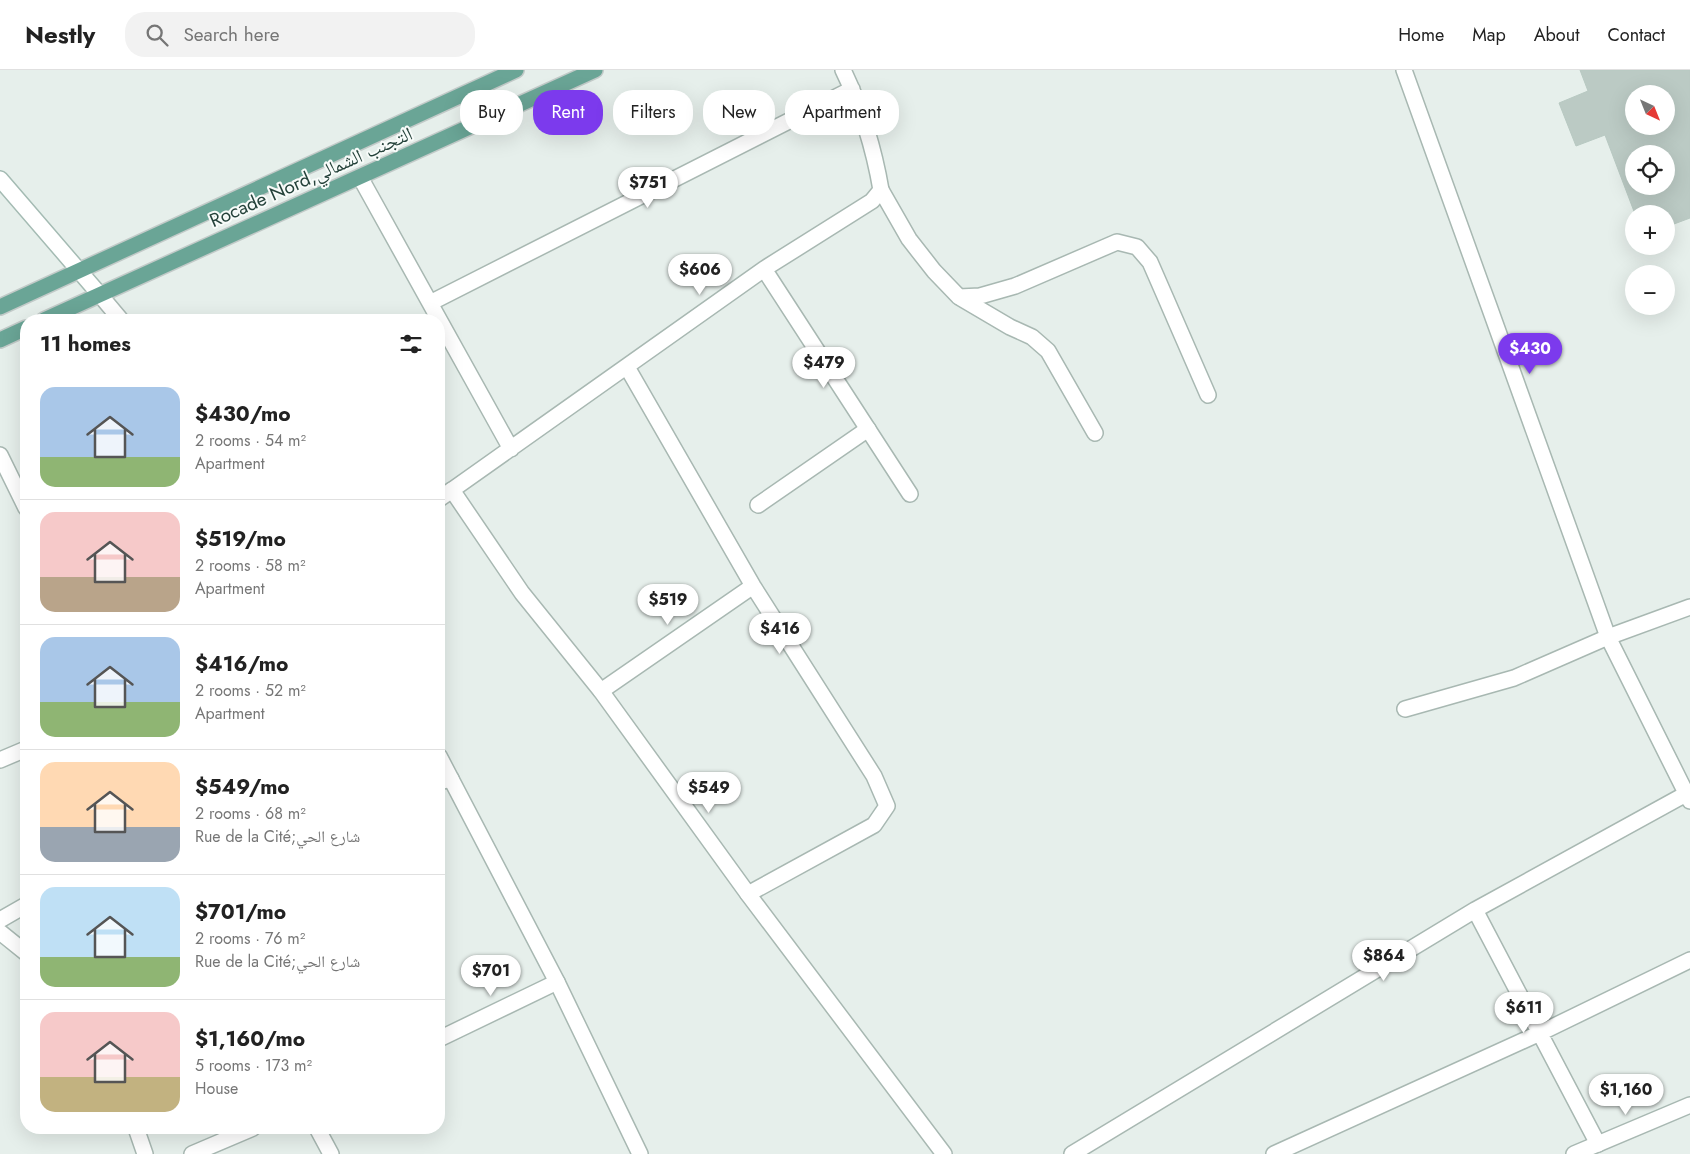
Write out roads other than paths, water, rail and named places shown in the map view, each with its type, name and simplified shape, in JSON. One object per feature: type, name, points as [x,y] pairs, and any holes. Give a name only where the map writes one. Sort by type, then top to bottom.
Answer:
[{"type":"main road","name":"Rocade Nord,التجنب الشمالي","points":[[0,307],[78,269],[516,70]]},
{"type":"main road","name":"Rocade Nord,التجنب الشمالي","points":[[57,314],[595,70]]},
{"type":"main road","points":[[0,340],[20,331]]},
{"type":"street","points":[[843,70],[852,89],[876,164],[881,190],[908,239],[934,271],[959,297],[1010,327],[1032,337],[1048,351],[1095,433]]},
{"type":"street","points":[[1072,1154],[1475,910],[1688,797],[1608,637],[1404,70]]},
{"type":"street","points":[[430,303],[852,89]]},
{"type":"street","points":[[360,177],[436,314]]},
{"type":"street","points":[[0,178],[116,314]]},
{"type":"street","points":[[445,495],[627,368],[764,269],[872,201],[881,190]]},
{"type":"street","points":[[959,297],[980,296],[1015,286],[1117,242],[1136,248],[1150,262],[1208,395]]},
{"type":"street","points":[[764,269],[910,494]]},
{"type":"street","points":[[445,330],[511,449]]},
{"type":"street","points":[[627,368],[753,586],[874,776],[887,806],[874,825],[748,894]]},
{"type":"street","points":[[758,505],[868,429]]},
{"type":"street","points":[[0,455],[20,496]]},
{"type":"street","points":[[452,490],[522,593],[601,691],[748,894],[944,1154]]},
{"type":"street","points":[[601,691],[753,586]]},
{"type":"street","points":[[1405,709],[1514,678],[1608,637],[1690,607]]},
{"type":"street","points":[[0,760],[20,752]]},
{"type":"street","points":[[445,781],[557,982],[640,1154]]},
{"type":"street","points":[[0,920],[20,908]]},
{"type":"street","points":[[1475,910],[1598,1144]]},
{"type":"street","points":[[0,932],[20,948]]},
{"type":"street","points":[[1274,1154],[1540,1034],[1690,960]]},
{"type":"street","points":[[445,1036],[557,982]]},
{"type":"street","points":[[1574,1154],[1690,1105]]},
{"type":"street","points":[[138,1134],[145,1154]]},
{"type":"street","points":[[192,1154],[239,1134]]},
{"type":"street","points":[[320,1134],[331,1154]]}]
